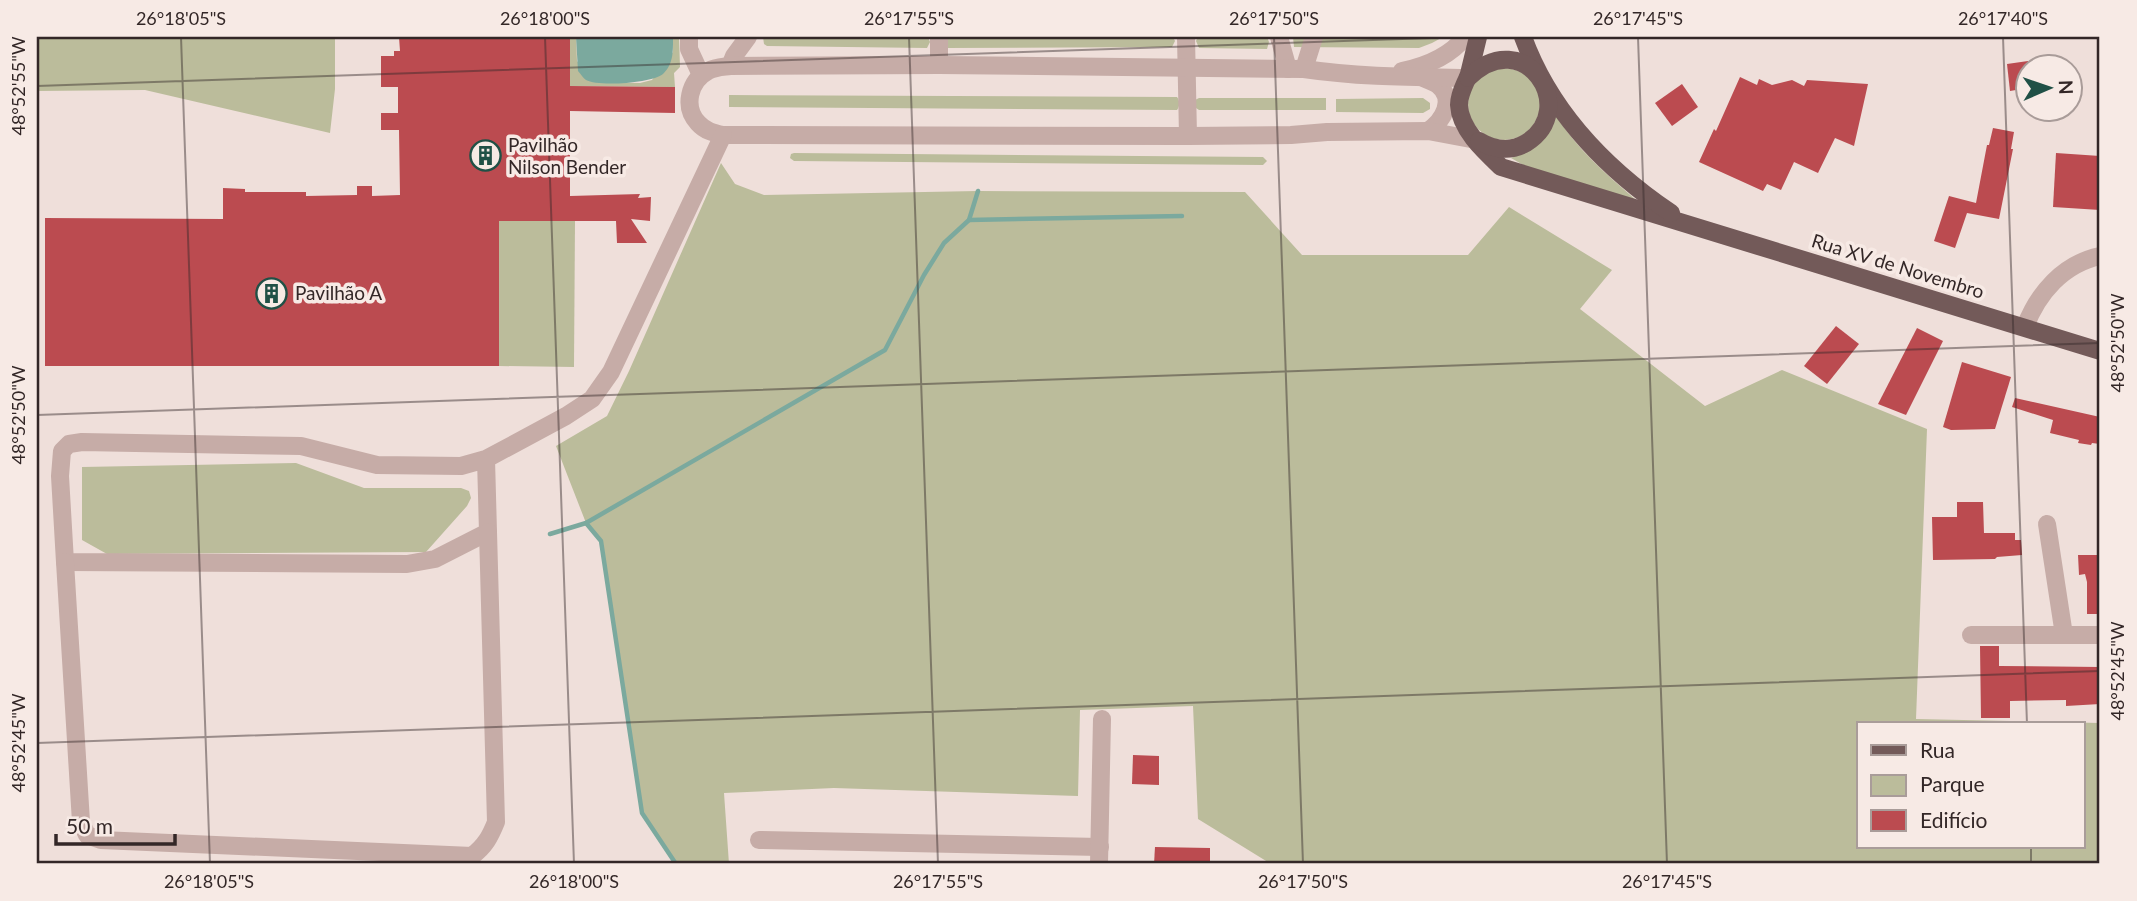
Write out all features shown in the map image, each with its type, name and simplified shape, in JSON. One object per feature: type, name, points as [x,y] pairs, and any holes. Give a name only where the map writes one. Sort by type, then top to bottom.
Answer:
[{"type":"main road","name":"Rua XV de Novembro","points":[[1478,37],[1468,78],[1461,90],[1460,110],[1467,130],[1501,167],[2100,351]]},
{"type":"main road","name":"Rua XV de Novembro","points":[[1522,37],[1543,82],[1565,115],[1601,157],[1643,193],[1682,221]]},
{"type":"main road","points":[[1468,78],[1478,67],[1491,61],[1506,59],[1521,62],[1533,70],[1543,82],[1548,96],[1548,112],[1543,126],[1533,138],[1520,146],[1505,149],[1490,147],[1476,140]]},
{"type":"street","points":[[689,37],[690,49],[701,75]]},
{"type":"street","points":[[730,66],[748,37]]},
{"type":"street","points":[[939,37],[939,65]]},
{"type":"street","points":[[1186,37],[1188,136]]},
{"type":"street","points":[[1279,37],[1296,69]]},
{"type":"street","points":[[1296,69],[1314,37]]},
{"type":"street","points":[[1385,75],[1429,63],[1453,50],[1465,37]]},
{"type":"street","points":[[1468,78],[1296,69],[939,65],[730,66],[711,69],[701,75],[693,86],[689,99],[691,111],[698,123],[710,132],[723,135],[1188,136],[1428,131],[1476,140]]},
{"type":"street","points":[[1422,77],[1441,86],[1446,99],[1446,112],[1439,124],[1428,131]]},
{"type":"street","points":[[486,459],[496,822],[491,836],[482,848],[472,856],[101,840],[87,835],[80,822],[60,476],[62,451],[69,443],[301,446],[377,465],[461,466],[486,459],[592,400],[611,372],[723,135]]},
{"type":"street","points":[[2025,327],[2032,307],[2058,277],[2077,265],[2100,256]]},
{"type":"street","points":[[2047,524],[2064,635]]},
{"type":"street","points":[[65,562],[407,564],[435,559],[488,532]]},
{"type":"street","points":[[1970,635],[2100,635]]},
{"type":"street","points":[[759,840],[1100,856],[1102,719]]},
{"type":"green space","points":[[37,37],[335,37],[335,89],[330,133],[145,90],[37,91]]},
{"type":"green space","points":[[570,37],[576,37],[577,61],[595,82],[640,83],[652,80],[673,52],[673,37],[679,37],[680,67],[674,73],[675,87],[570,86]]},
{"type":"green space","points":[[763,37],[928,37],[930,42],[927,48],[767,46]]},
{"type":"green space","points":[[946,37],[1173,37],[1175,41],[1172,47],[946,48]]},
{"type":"green space","points":[[1198,37],[1267,37],[1269,42],[1267,49],[1199,48],[1196,41]]},
{"type":"green space","points":[[1293,37],[1443,37],[1419,48],[1294,47]]},
{"type":"green space","points":[[1504,68],[1524,74],[1534,84],[1540,104],[1534,124],[1524,134],[1504,140],[1484,134],[1474,124],[1468,104],[1474,84],[1484,74]]},
{"type":"green space","points":[[729,95],[1177,97],[1179,107],[1177,110],[729,107]]},
{"type":"green space","points":[[1326,98],[1326,110],[1199,110],[1195,100]]},
{"type":"green space","points":[[1423,98],[1430,103],[1430,109],[1423,113],[1336,112],[1336,99]]},
{"type":"green space","points":[[1556,116],[1583,151],[1636,200],[1525,166],[1511,158],[1539,143]]},
{"type":"green space","points":[[794,153],[1263,157],[1267,161],[1263,165],[794,161],[790,158]]},
{"type":"green space","points":[[721,163],[735,184],[764,195],[978,191],[1245,192],[1302,255],[1468,255],[1509,207],[1612,270],[1580,309],[1705,406],[1782,370],[1927,429],[1916,719],[2054,722],[1857,722],[1857,848],[2084,848],[2084,723],[2100,723],[2100,864],[1271,864],[1198,819],[1193,706],[1080,710],[1078,796],[834,788],[724,793],[729,864],[676,864],[642,813],[601,541],[586,523],[556,446],[607,416]]},
{"type":"green space","points":[[499,221],[575,221],[574,367],[499,366]]},
{"type":"green space","points":[[296,463],[364,488],[461,488],[469,491],[471,498],[426,552],[107,554],[82,540],[82,467]]},
{"type":"water","points":[[576,37],[673,37],[672,57],[663,74],[648,80],[625,83],[592,82],[578,71]]},
{"type":"building","name":"Pavilhão A","points":[[399,37],[570,37],[570,86],[675,87],[675,113],[570,111],[570,196],[640,194],[638,198],[651,197],[650,221],[631,219],[647,243],[617,243],[616,221],[499,221],[499,366],[45,366],[45,218],[223,219],[223,188],[245,189],[245,192],[306,192],[306,196],[357,195],[357,186],[372,186],[372,196],[400,195],[399,130],[381,130],[381,113],[398,113],[398,87],[381,87],[381,56],[394,56],[394,51],[400,51]]},
{"type":"building","points":[[2014,63],[2014,90],[2010,91],[2007,64]]},
{"type":"building","points":[[1740,77],[1757,85],[1759,79],[1772,85],[1792,80],[1804,86],[1807,80],[1868,84],[1854,146],[1835,138],[1818,173],[1794,162],[1781,190],[1767,184],[1763,191],[1699,162]]},
{"type":"building","points":[[1682,84],[1698,107],[1672,126],[1655,103]]},
{"type":"building","points":[[1993,128],[2014,132],[1999,219],[1967,213],[1955,248],[1934,241],[1949,196],[1976,203]]},
{"type":"building","points":[[2056,153],[2100,156],[2100,210],[2053,207]]},
{"type":"building","points":[[1836,326],[1859,344],[1827,384],[1804,366]]},
{"type":"building","points":[[1917,328],[1943,341],[1906,415],[1878,404]]},
{"type":"building","points":[[1962,362],[2011,377],[1995,429],[1951,430],[1943,427]]},
{"type":"building","points":[[2015,398],[2100,417],[2100,444],[2078,443],[2079,440],[2050,433],[2053,420],[2012,407]]},
{"type":"building","points":[[1957,502],[1983,502],[1984,533],[2015,533],[2015,540],[2021,540],[2022,555],[1995,559],[1933,560],[1932,517],[1957,517]]},
{"type":"building","points":[[2078,555],[2100,555],[2100,614],[2087,614],[2087,582],[2085,574],[2079,575]]},
{"type":"building","points":[[1980,646],[1999,646],[1999,666],[2100,667],[2100,704],[2066,706],[2066,700],[2010,701],[2010,718],[1981,718]]},
{"type":"building","points":[[1133,755],[1159,756],[1159,785],[1132,784]]},
{"type":"building","points":[[1155,847],[1210,848],[1210,864],[1154,864]]},
{"type":"waterway","points":[[550,534],[586,523],[885,350],[944,243],[969,220],[978,191]]},
{"type":"waterway","points":[[969,220],[1182,216]]},
{"type":"waterway","points":[[586,523],[601,541],[642,813],[676,864]]},
{"type":"place","name":"Pavilhão Nilson Bender","points":[[485,156]]},
{"type":"place","name":"Pavilhão A","points":[[272,293]]}]
